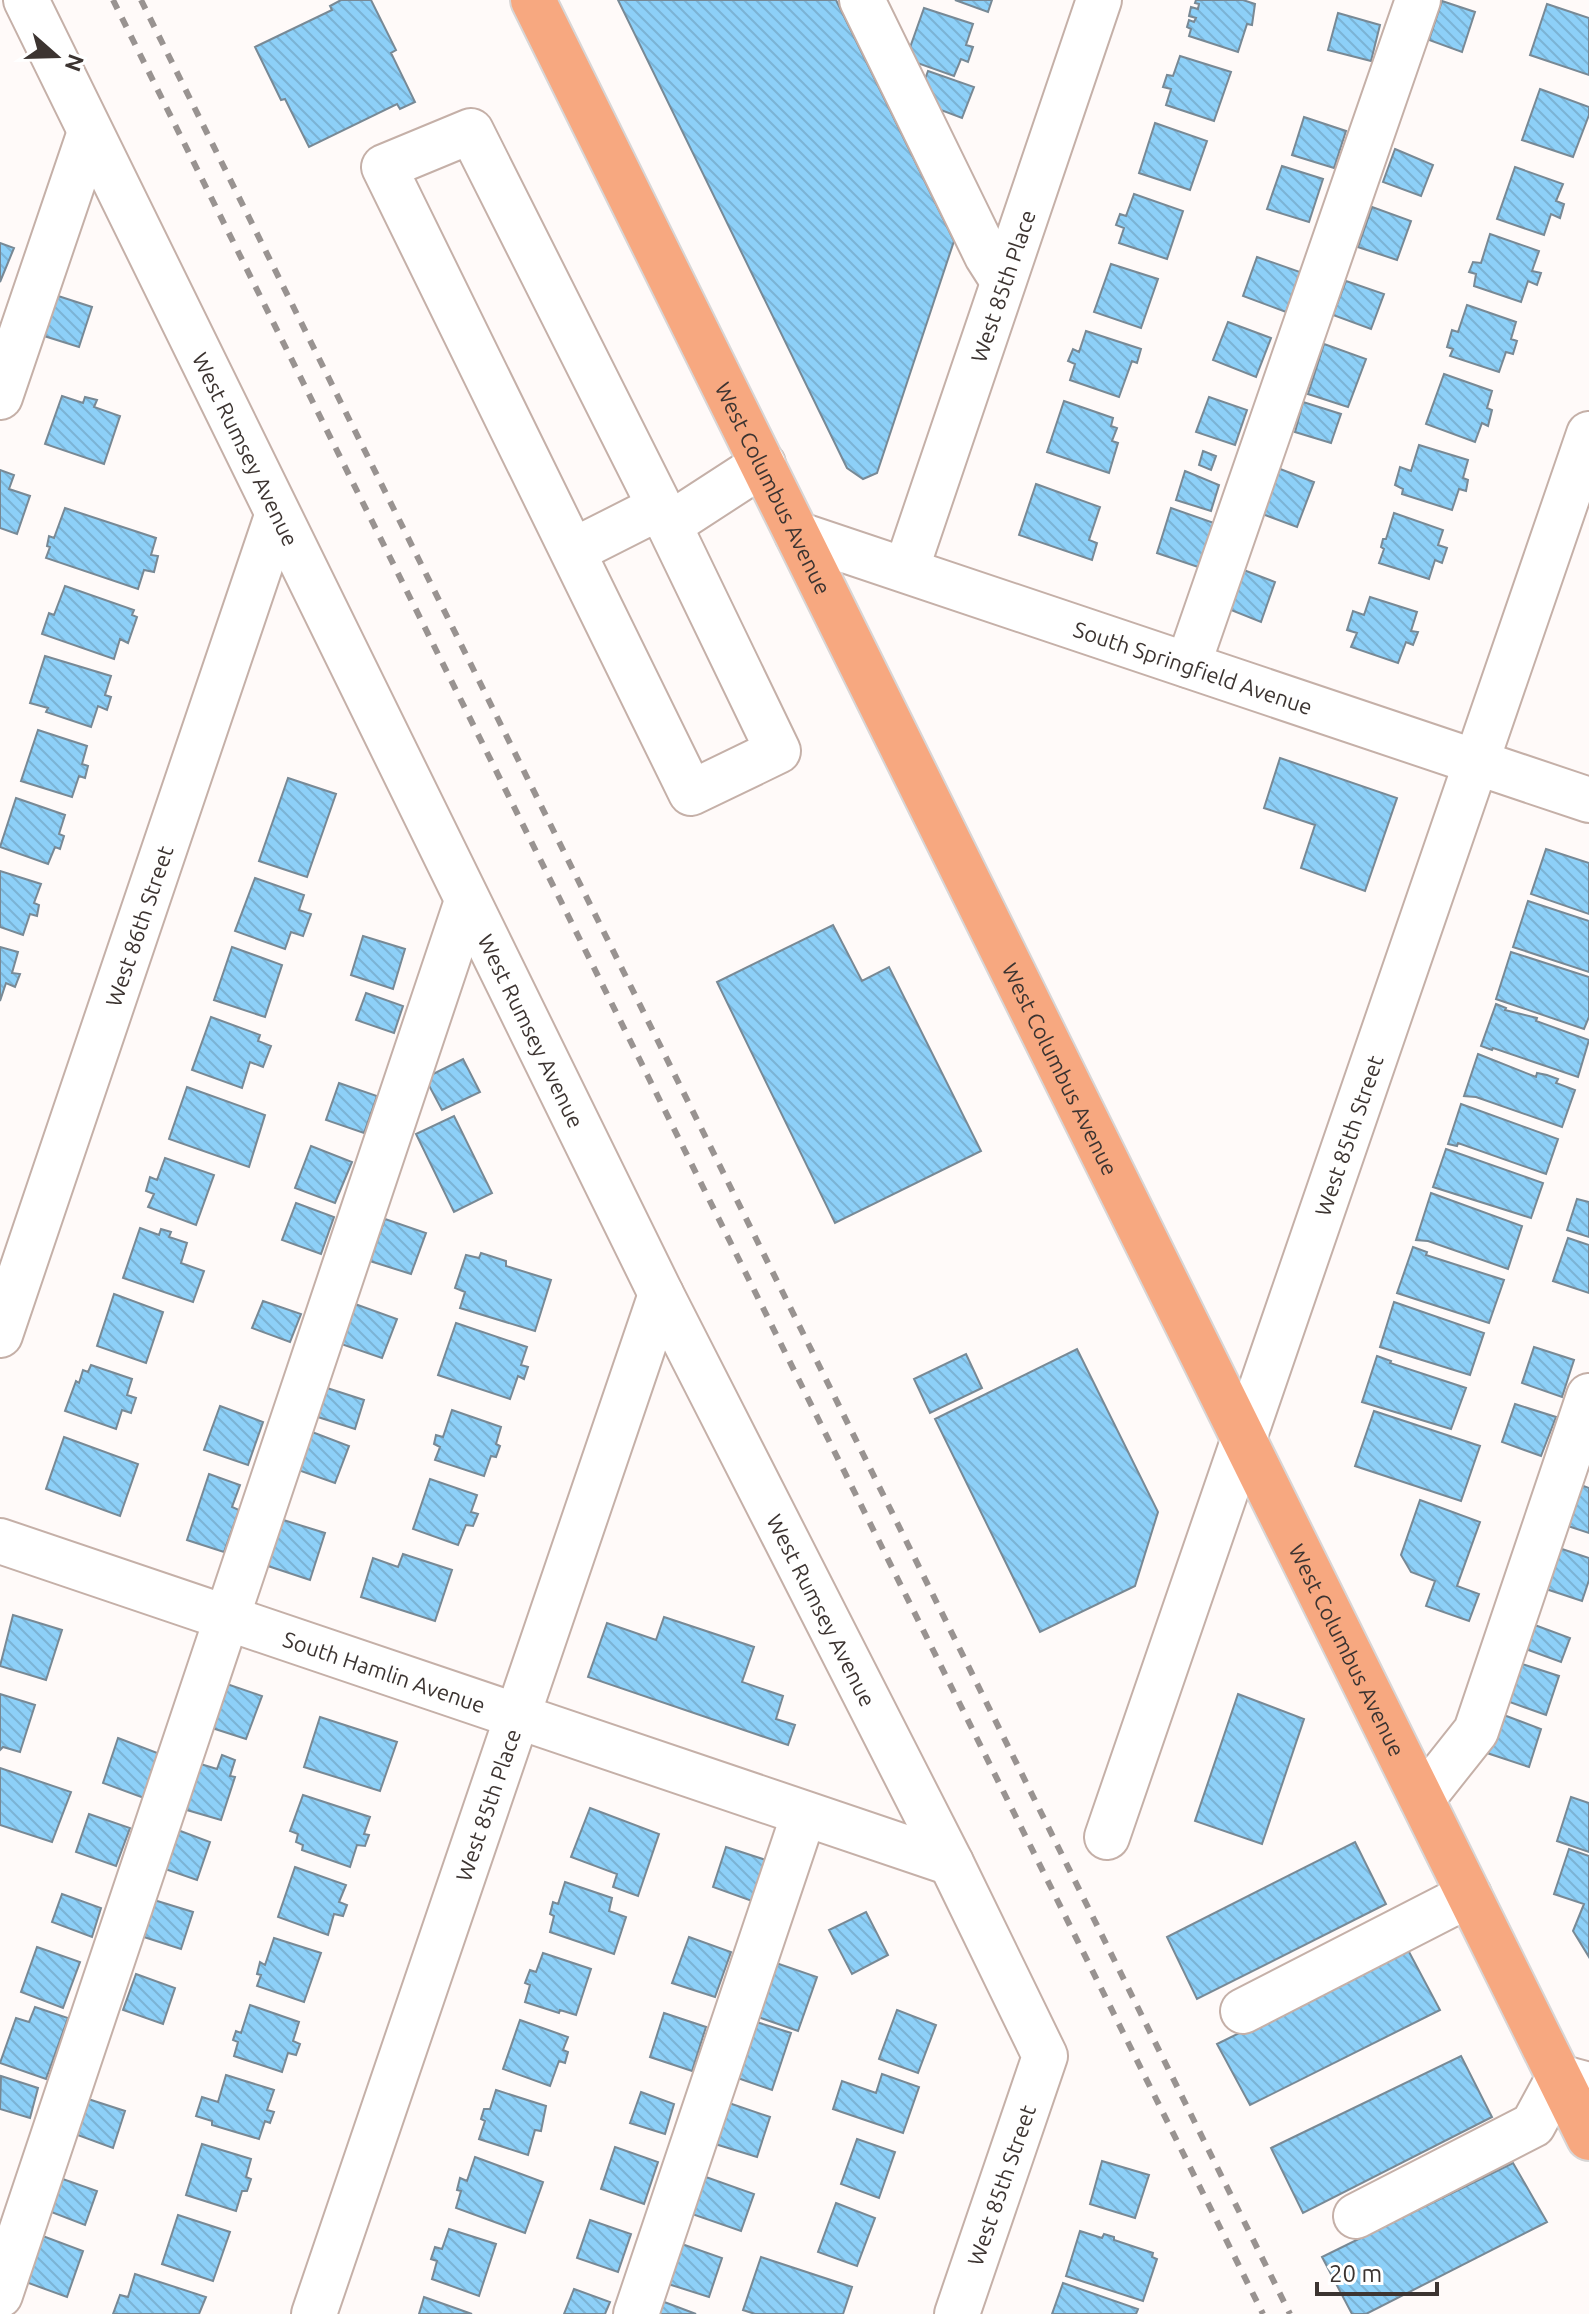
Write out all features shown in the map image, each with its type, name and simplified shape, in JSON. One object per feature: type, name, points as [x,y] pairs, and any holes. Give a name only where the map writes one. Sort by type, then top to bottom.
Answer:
[{"type":"main road","name":"West Columbus Avenue","points":[[533,0],[1469,1895],[1574,2081],[1589,2138]]},
{"type":"street","name":"West Rumsey Avenue","points":[[26,0],[661,1294],[951,1863],[1045,2056]]},
{"type":"street","points":[[862,0],[987,256],[1003,281]]},
{"type":"street","name":"West 85th Place","points":[[906,570],[1099,0]]},
{"type":"street","points":[[1188,665],[1418,0]]},
{"type":"street","points":[[471,131],[665,516],[778,751],[691,793],[384,167],[471,131]]},
{"type":"street","points":[[0,397],[90,132]]},
{"type":"street","name":"West 85th Street","points":[[1107,1837],[1589,434]]},
{"type":"street","points":[[573,551],[665,516],[763,464]]},
{"type":"street","name":"West 86th Street","points":[[0,1335],[277,516]]},
{"type":"street","name":"South Springfield Avenue","points":[[797,534],[1589,800]]},
{"type":"street","points":[[0,2295],[467,901]]},
{"type":"street","name":"West 85th Place","points":[[314,2314],[661,1294]]},
{"type":"street","points":[[1422,1799],[1476,1731],[1589,1396]]},
{"type":"street","name":"South Hamlin Avenue","points":[[0,1541],[951,1863]]},
{"type":"street","points":[[636,2314],[804,1814]]},
{"type":"street","points":[[1243,2011],[1469,1895]]},
{"type":"street","name":"West 85th Street","points":[[957,2314],[1045,2056]]},
{"type":"street","points":[[1356,2216],[1533,2125],[1574,2081]]},
{"type":"building","points":[[341,0],[371,0],[396,50],[391,53],[415,102],[400,109],[397,104],[309,147],[255,47],[332,10],[330,6]]},
{"type":"building","points":[[618,0],[836,0],[954,241],[877,473],[863,479],[847,468]]},
{"type":"building","points":[[955,0],[992,0],[988,12]]},
{"type":"building","points":[[1196,0],[1243,0],[1255,4],[1252,25],[1247,24],[1238,52],[1189,36],[1189,20],[1194,22],[1196,18],[1189,16],[1191,7],[1198,9]]},
{"type":"building","points":[[1442,1],[1475,12],[1462,52],[1429,40]]},
{"type":"building","points":[[1547,4],[1589,18],[1589,75],[1530,55]]},
{"type":"building","points":[[924,8],[973,24],[966,45],[973,47],[968,62],[961,59],[954,76],[906,59]]},
{"type":"building","points":[[1338,13],[1380,25],[1371,61],[1328,50]]},
{"type":"building","points":[[1180,56],[1231,72],[1214,121],[1166,105],[1171,89],[1163,87],[1167,75],[1173,76]]},
{"type":"building","points":[[928,71],[974,87],[962,118],[917,101]]},
{"type":"building","points":[[1540,89],[1589,107],[1589,115],[1573,157],[1522,140]]},
{"type":"building","points":[[1304,117],[1346,131],[1334,168],[1292,155]]},
{"type":"building","points":[[1155,123],[1207,141],[1190,190],[1139,173]]},
{"type":"building","points":[[1395,149],[1433,165],[1421,196],[1383,182]]},
{"type":"building","points":[[1282,166],[1323,179],[1309,222],[1267,209]]},
{"type":"building","points":[[1515,167],[1563,184],[1556,201],[1564,204],[1560,218],[1551,214],[1544,235],[1497,219]]},
{"type":"building","points":[[1134,194],[1183,211],[1167,259],[1119,243],[1124,228],[1116,225],[1120,214],[1126,216]]},
{"type":"building","points":[[1372,207],[1411,221],[1397,260],[1358,247]]},
{"type":"building","points":[[1490,234],[1539,251],[1532,271],[1541,273],[1537,285],[1528,281],[1521,302],[1474,286],[1476,274],[1469,272],[1473,262],[1481,263]]},
{"type":"building","points":[[0,243],[14,248],[0,282]]},
{"type":"building","points":[[1257,257],[1300,272],[1286,312],[1243,296]]},
{"type":"building","points":[[1111,264],[1158,279],[1141,328],[1094,312]]},
{"type":"building","points":[[1346,281],[1384,294],[1371,329],[1333,315]]},
{"type":"building","points":[[55,295],[92,307],[79,347],[41,335]]},
{"type":"building","points":[[1467,305],[1516,322],[1511,339],[1517,341],[1513,354],[1506,352],[1499,372],[1450,356],[1453,349],[1447,347],[1452,330],[1458,332]]},
{"type":"building","points":[[1228,322],[1271,338],[1256,377],[1213,360]]},
{"type":"building","points":[[1086,331],[1141,349],[1137,363],[1132,361],[1119,397],[1070,380],[1075,364],[1068,361],[1073,349],[1079,352]]},
{"type":"building","points":[[1324,344],[1366,359],[1348,407],[1308,394]]},
{"type":"building","points":[[1444,374],[1492,391],[1487,408],[1492,410],[1488,426],[1482,423],[1475,442],[1426,424]]},
{"type":"building","points":[[62,396],[83,403],[85,397],[97,400],[94,407],[120,416],[104,464],[45,444]]},
{"type":"building","points":[[1209,397],[1247,410],[1235,445],[1196,432]]},
{"type":"building","points":[[1064,401],[1113,418],[1111,426],[1117,428],[1112,441],[1118,443],[1109,473],[1047,452]]},
{"type":"building","points":[[1303,402],[1341,414],[1331,443],[1295,432]]},
{"type":"building","points":[[1419,445],[1468,460],[1463,478],[1468,480],[1466,491],[1459,489],[1452,510],[1402,494],[1403,489],[1395,485],[1400,467],[1411,471]]},
{"type":"building","points":[[1203,451],[1216,456],[1211,470],[1199,465]]},
{"type":"building","points":[[1275,467],[1314,482],[1297,527],[1257,512]]},
{"type":"building","points":[[0,470],[14,475],[9,489],[30,496],[17,534],[0,528]]},
{"type":"building","points":[[1185,471],[1219,485],[1211,511],[1176,500]]},
{"type":"building","points":[[1036,484],[1100,507],[1089,540],[1097,543],[1092,560],[1019,535]]},
{"type":"building","points":[[65,508],[156,538],[151,555],[158,556],[154,572],[144,570],[138,589],[46,558],[50,547],[47,546],[49,536],[54,538]]},
{"type":"building","points":[[1171,508],[1217,524],[1201,568],[1157,553]]},
{"type":"building","points":[[1394,513],[1443,530],[1438,545],[1447,548],[1442,563],[1435,560],[1429,579],[1379,563],[1384,549],[1381,547],[1383,539],[1386,539]]},
{"type":"building","points":[[1241,569],[1275,582],[1261,622],[1226,608]]},
{"type":"building","points":[[65,586],[134,610],[132,615],[137,617],[128,643],[120,639],[114,659],[42,634],[49,613],[54,615]]},
{"type":"building","points":[[1370,597],[1417,612],[1411,631],[1418,632],[1413,645],[1406,642],[1398,663],[1351,647],[1357,633],[1347,630],[1353,611],[1364,615]]},
{"type":"building","points":[[45,656],[111,676],[105,695],[111,697],[107,710],[98,706],[91,727],[46,712],[48,708],[30,703]]},
{"type":"building","points":[[38,730],[87,746],[82,764],[88,766],[85,778],[79,776],[72,797],[21,781]]},
{"type":"building","points":[[1280,758],[1397,798],[1365,891],[1301,868],[1315,825],[1264,808]]},
{"type":"building","points":[[288,778],[336,794],[307,877],[259,861]]},
{"type":"building","points":[[16,798],[65,815],[59,834],[64,836],[60,849],[55,847],[48,864],[0,847]]},
{"type":"building","points":[[1546,849],[1589,863],[1589,914],[1531,894]]},
{"type":"building","points":[[0,871],[41,884],[34,903],[39,905],[37,916],[30,914],[23,935],[0,927]]},
{"type":"building","points":[[255,878],[304,895],[299,910],[311,914],[303,936],[291,932],[285,949],[235,931]]},
{"type":"building","points":[[1528,901],[1589,921],[1589,972],[1513,947]]},
{"type":"building","points":[[833,925],[862,981],[889,967],[981,1151],[835,1223],[717,982]]},
{"type":"building","points":[[363,936],[405,949],[393,989],[351,975]]},
{"type":"building","points":[[0,947],[18,952],[12,973],[20,974],[15,987],[6,983],[0,1001]]},
{"type":"building","points":[[232,947],[282,965],[265,1017],[214,1000]]},
{"type":"building","points":[[1511,952],[1589,977],[1589,1017],[1584,1029],[1496,999]]},
{"type":"building","points":[[366,993],[403,1006],[394,1033],[356,1020]]},
{"type":"building","points":[[1496,1004],[1589,1040],[1578,1077],[1481,1046]]},
{"type":"building","points":[[211,1017],[260,1035],[258,1041],[271,1046],[263,1067],[250,1062],[242,1088],[192,1070]]},
{"type":"building","points":[[1478,1054],[1536,1077],[1537,1073],[1558,1079],[1556,1083],[1575,1090],[1562,1127],[1476,1097],[1464,1096]]},
{"type":"building","points":[[463,1059],[480,1092],[442,1110],[425,1078]]},
{"type":"building","points":[[339,1083],[377,1096],[364,1133],[326,1120]]},
{"type":"building","points":[[187,1087],[265,1115],[249,1167],[169,1139]]},
{"type":"building","points":[[1461,1104],[1558,1139],[1546,1174],[1458,1143],[1457,1146],[1448,1144]]},
{"type":"building","points":[[454,1116],[492,1193],[454,1212],[416,1134]]},
{"type":"building","points":[[311,1146],[352,1162],[335,1203],[295,1188]]},
{"type":"building","points":[[1446,1149],[1543,1183],[1531,1218],[1433,1187]]},
{"type":"building","points":[[165,1158],[214,1175],[196,1225],[148,1207],[154,1194],[146,1191],[150,1177],[157,1180]]},
{"type":"building","points":[[1431,1193],[1522,1226],[1508,1269],[1428,1241],[1416,1240]]},
{"type":"building","points":[[1577,1199],[1589,1202],[1589,1237],[1567,1230]]},
{"type":"building","points":[[296,1203],[334,1217],[321,1254],[282,1240]]},
{"type":"building","points":[[385,1219],[426,1233],[411,1274],[370,1261]]},
{"type":"building","points":[[140,1228],[159,1235],[161,1229],[171,1232],[169,1237],[187,1243],[181,1263],[204,1271],[193,1302],[123,1278]]},
{"type":"building","points":[[1568,1238],[1589,1245],[1589,1293],[1553,1281]]},
{"type":"building","points":[[1413,1247],[1427,1252],[1426,1255],[1504,1280],[1489,1323],[1397,1293]]},
{"type":"building","points":[[481,1253],[506,1261],[506,1266],[551,1280],[535,1331],[460,1308],[465,1292],[455,1288],[466,1255],[479,1258]]},
{"type":"building","points":[[114,1294],[163,1312],[146,1363],[97,1346]]},
{"type":"building","points":[[263,1301],[301,1314],[290,1342],[252,1328]]},
{"type":"building","points":[[1394,1302],[1484,1333],[1470,1375],[1380,1347]]},
{"type":"building","points":[[355,1304],[397,1319],[382,1358],[341,1344]]},
{"type":"building","points":[[456,1323],[527,1347],[521,1365],[528,1367],[524,1379],[518,1376],[510,1399],[438,1375]]},
{"type":"building","points":[[1534,1347],[1574,1360],[1562,1397],[1522,1383]]},
{"type":"building","points":[[1077,1349],[1158,1512],[1135,1586],[1040,1632],[935,1419]]},
{"type":"building","points":[[966,1354],[982,1388],[930,1413],[914,1379]]},
{"type":"building","points":[[1377,1356],[1466,1388],[1451,1429],[1362,1402]]},
{"type":"building","points":[[91,1365],[132,1379],[127,1395],[136,1398],[131,1413],[122,1410],[116,1429],[65,1411],[76,1381],[79,1383],[83,1370],[88,1372]]},
{"type":"building","points":[[327,1388],[364,1400],[355,1429],[318,1417]]},
{"type":"building","points":[[1515,1404],[1556,1417],[1541,1456],[1502,1442]]},
{"type":"building","points":[[220,1406],[263,1422],[248,1465],[204,1450]]},
{"type":"building","points":[[452,1410],[501,1427],[496,1444],[500,1446],[496,1457],[491,1456],[484,1476],[435,1460],[440,1447],[434,1444],[436,1435],[443,1437]]},
{"type":"building","points":[[1374,1411],[1480,1446],[1461,1501],[1355,1466]]},
{"type":"building","points":[[312,1432],[349,1446],[335,1483],[298,1470]]},
{"type":"building","points":[[64,1437],[138,1464],[120,1516],[46,1489]]},
{"type":"building","points":[[209,1474],[240,1485],[232,1507],[239,1510],[224,1552],[187,1540]]},
{"type":"building","points":[[430,1479],[477,1495],[471,1512],[478,1514],[473,1526],[466,1525],[458,1545],[413,1529]]},
{"type":"building","points":[[1578,1484],[1589,1488],[1589,1533],[1565,1525]]},
{"type":"building","points":[[1420,1500],[1480,1522],[1457,1586],[1479,1594],[1469,1621],[1426,1606],[1435,1581],[1411,1572],[1401,1555]]},
{"type":"building","points":[[277,1518],[325,1533],[310,1580],[262,1564]]},
{"type":"building","points":[[1553,1546],[1589,1558],[1589,1580],[1582,1601],[1540,1587]]},
{"type":"building","points":[[403,1554],[452,1570],[435,1621],[361,1597],[373,1558],[398,1567]]},
{"type":"building","points":[[13,1615],[62,1630],[46,1680],[0,1666]]},
{"type":"building","points":[[664,1617],[754,1647],[742,1682],[783,1696],[776,1719],[795,1725],[788,1745],[588,1677],[607,1623],[656,1640]]},
{"type":"building","points":[[1532,1624],[1570,1638],[1561,1662],[1523,1648]]},
{"type":"building","points":[[1516,1662],[1559,1676],[1546,1715],[1504,1700]]},
{"type":"building","points":[[221,1682],[262,1696],[246,1739],[206,1726]]},
{"type":"building","points":[[0,1694],[35,1705],[20,1752],[3,1747],[0,1750]]},
{"type":"building","points":[[1238,1694],[1304,1719],[1262,1844],[1195,1821]]},
{"type":"building","points":[[1501,1714],[1541,1729],[1529,1767],[1487,1753]]},
{"type":"building","points":[[320,1717],[397,1742],[380,1791],[304,1767]]},
{"type":"building","points":[[118,1738],[160,1754],[144,1798],[103,1783]]},
{"type":"building","points":[[222,1755],[235,1760],[230,1776],[235,1777],[221,1820],[180,1808],[194,1762],[217,1769]]},
{"type":"building","points":[[0,1768],[71,1792],[52,1842],[0,1825]]},
{"type":"building","points":[[303,1795],[370,1817],[364,1834],[369,1835],[365,1846],[357,1845],[350,1867],[302,1850],[303,1845],[296,1842],[298,1834],[290,1831]]},
{"type":"building","points":[[1571,1797],[1589,1803],[1589,1852],[1557,1841]]},
{"type":"building","points":[[590,1808],[659,1834],[638,1896],[613,1887],[617,1874],[571,1857]]},
{"type":"building","points":[[89,1814],[130,1828],[116,1866],[76,1852]]},
{"type":"building","points":[[175,1829],[210,1842],[197,1880],[162,1868]]},
{"type":"building","points":[[1355,1842],[1386,1904],[1197,1999],[1167,1937]]},
{"type":"building","points":[[726,1847],[766,1860],[752,1901],[713,1887]]},
{"type":"building","points":[[1569,1849],[1589,1856],[1589,1957],[1573,1931],[1584,1904],[1554,1894]]},
{"type":"building","points":[[295,1867],[346,1885],[339,1902],[347,1905],[343,1916],[334,1914],[328,1935],[278,1917]]},
{"type":"building","points":[[565,1882],[612,1898],[609,1911],[626,1917],[614,1954],[550,1932],[553,1902],[558,1904]]},
{"type":"building","points":[[62,1894],[101,1908],[92,1937],[52,1922]]},
{"type":"building","points":[[154,1900],[193,1912],[181,1949],[141,1936]]},
{"type":"building","points":[[866,1912],[888,1955],[852,1974],[829,1930]]},
{"type":"building","points":[[689,1937],[731,1952],[715,1997],[672,1983]]},
{"type":"building","points":[[274,1938],[321,1953],[304,2002],[257,1986],[261,1975],[257,1974],[260,1962],[265,1965]]},
{"type":"building","points":[[37,1947],[80,1962],[63,2008],[21,1992]]},
{"type":"building","points":[[1408,1950],[1440,2010],[1250,2105],[1217,2044]]},
{"type":"building","points":[[543,1953],[591,1969],[576,2015],[525,2002],[530,1985],[525,1983],[530,1970],[536,1972]]},
{"type":"building","points":[[776,1963],[817,1977],[798,2031],[758,2017]]},
{"type":"building","points":[[136,1974],[175,1988],[163,2024],[123,2010]]},
{"type":"building","points":[[250,2005],[299,2022],[293,2041],[300,2044],[296,2055],[288,2053],[282,2072],[234,2056],[238,2042],[233,2040],[236,2031],[241,2033]]},
{"type":"building","points":[[35,2007],[68,2018],[46,2079],[0,2063],[16,2018],[29,2022]]},
{"type":"building","points":[[897,2010],[936,2025],[918,2073],[879,2059]]},
{"type":"building","points":[[664,2013],[706,2027],[692,2071],[650,2057]]},
{"type":"building","points":[[747,2019],[791,2033],[772,2090],[732,2076]]},
{"type":"building","points":[[520,2020],[568,2037],[563,2050],[568,2052],[565,2063],[559,2061],[550,2086],[503,2069]]},
{"type":"building","points":[[1461,2056],[1492,2117],[1303,2213],[1271,2148]]},
{"type":"building","points":[[882,2074],[919,2087],[903,2133],[833,2109],[842,2081],[876,2093]]},
{"type":"building","points":[[226,2075],[274,2090],[267,2110],[274,2112],[270,2123],[265,2121],[259,2139],[212,2125],[212,2121],[196,2116],[202,2097],[218,2102]]},
{"type":"building","points":[[1,2076],[38,2088],[30,2118],[0,2109]]},
{"type":"building","points":[[496,2090],[546,2106],[541,2131],[535,2130],[528,2155],[479,2139],[485,2121],[481,2119],[484,2109],[490,2109]]},
{"type":"building","points":[[641,2092],[674,2104],[665,2134],[630,2123]]},
{"type":"building","points":[[85,2098],[125,2111],[113,2148],[72,2133]]},
{"type":"building","points":[[726,2102],[770,2117],[757,2157],[712,2143]]},
{"type":"building","points":[[857,2139],[895,2152],[879,2198],[841,2184]]},
{"type":"building","points":[[202,2144],[251,2159],[246,2177],[251,2179],[247,2191],[242,2191],[236,2211],[186,2195]]},
{"type":"building","points":[[615,2147],[658,2162],[644,2204],[601,2189]]},
{"type":"building","points":[[475,2157],[543,2182],[525,2233],[456,2208],[461,2191],[457,2190],[460,2178],[467,2181]]},
{"type":"building","points":[[1102,2161],[1149,2175],[1135,2218],[1090,2204]]},
{"type":"building","points":[[1513,2163],[1547,2222],[1366,2314],[1352,2314],[1322,2257]]},
{"type":"building","points":[[703,2176],[754,2194],[741,2231],[689,2213]]},
{"type":"building","points":[[57,2177],[97,2191],[85,2225],[46,2210]]},
{"type":"building","points":[[836,2203],[875,2218],[857,2266],[818,2252]]},
{"type":"building","points":[[178,2215],[230,2232],[213,2281],[162,2264]]},
{"type":"building","points":[[590,2220],[631,2234],[618,2272],[577,2258]]},
{"type":"building","points":[[449,2229],[496,2244],[479,2296],[432,2279],[437,2261],[431,2259],[435,2247],[442,2249]]},
{"type":"building","points":[[1080,2231],[1102,2238],[1104,2234],[1114,2237],[1114,2240],[1153,2253],[1152,2257],[1157,2259],[1143,2301],[1066,2276]]},
{"type":"building","points":[[40,2235],[83,2251],[67,2297],[23,2281]]},
{"type":"building","points":[[679,2243],[722,2258],[709,2297],[665,2283]]},
{"type":"building","points":[[761,2257],[852,2287],[843,2314],[755,2314],[743,2310]]},
{"type":"building","points":[[135,2274],[206,2297],[199,2314],[113,2314],[120,2295],[128,2297]]},
{"type":"building","points":[[1063,2283],[1138,2309],[1136,2314],[1052,2314]]},
{"type":"building","points":[[574,2289],[610,2302],[605,2314],[564,2314]]},
{"type":"building","points":[[424,2297],[472,2314],[419,2314]]},
{"type":"building","points":[[659,2300],[696,2314],[653,2314]]},
{"type":"railway","points":[[113,0],[1263,2314]]},
{"type":"railway","points":[[141,0],[1290,2314]]}]
